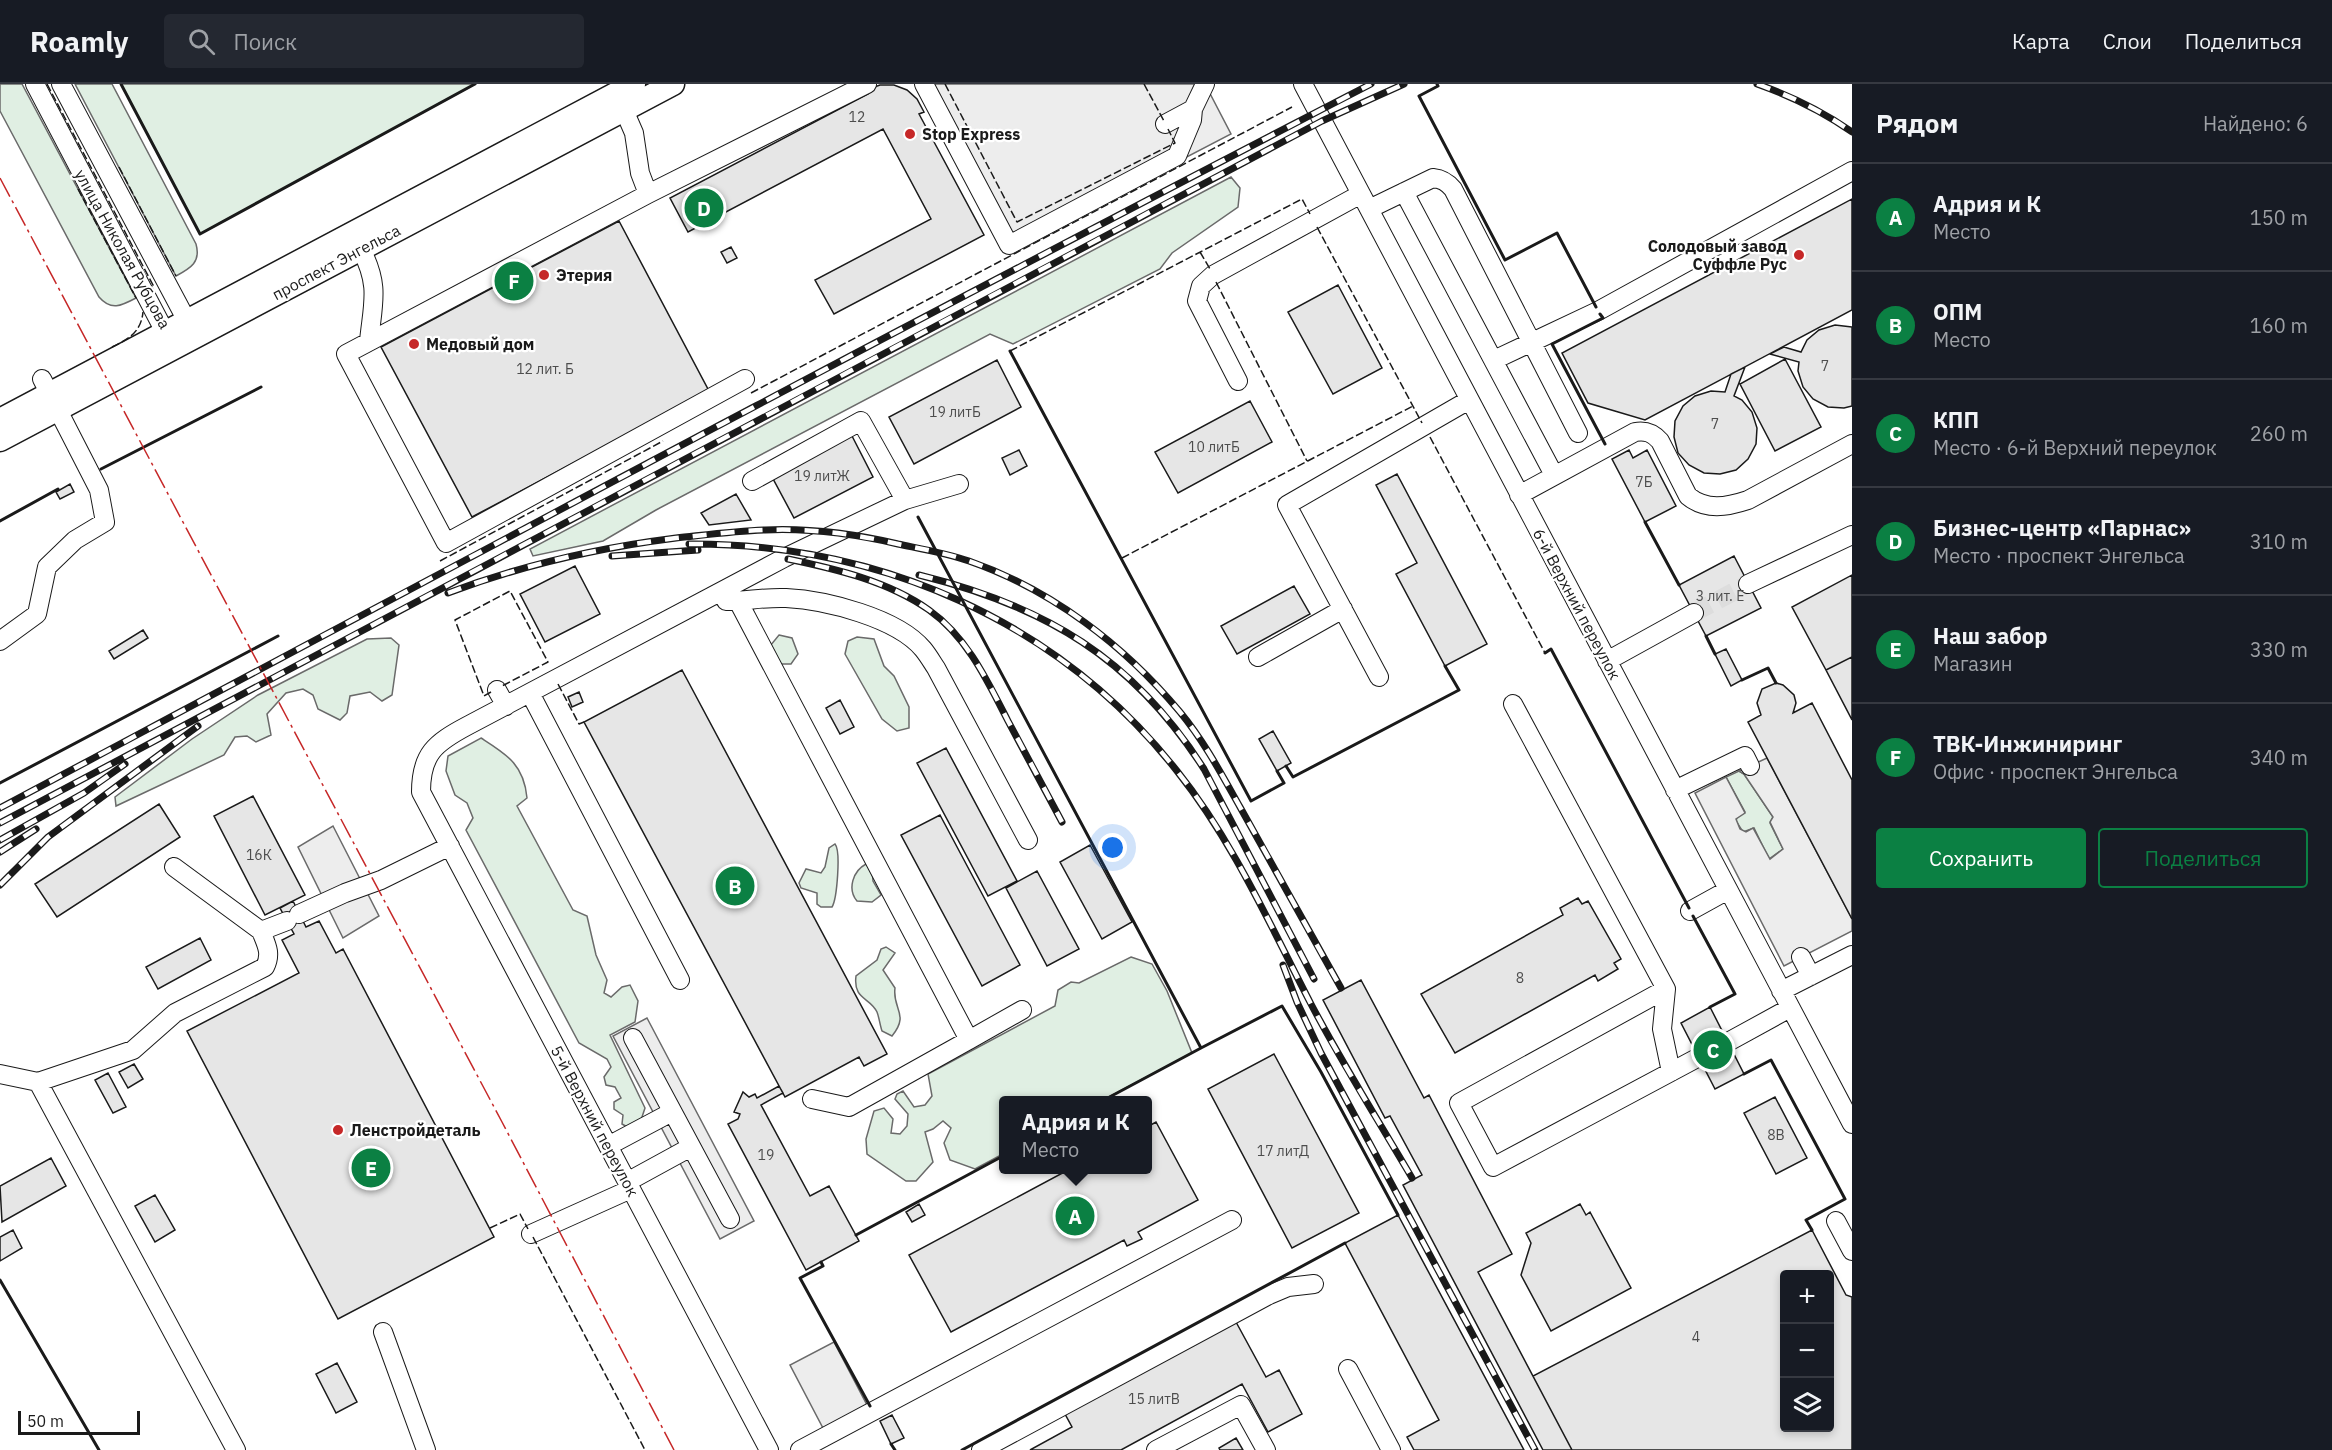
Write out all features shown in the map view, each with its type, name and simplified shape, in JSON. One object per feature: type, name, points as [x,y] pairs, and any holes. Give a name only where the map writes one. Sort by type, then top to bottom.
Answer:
[{"type":"main road","name":"проспект Энгельса","points":[[179,332],[634,84]]},
{"type":"main road","name":"проспект Энгельса","points":[[0,420],[179,332],[361,249],[673,84]]},
{"type":"main road","name":"проспект Энгельса","points":[[0,440],[50,394]]},
{"type":"street","name":"улица Николая Рубцова","points":[[35,84],[179,332]]},
{"type":"street","name":"улица Николая Рубцова","points":[[61,84],[179,332]]},
{"type":"street","points":[[745,379],[446,543],[346,354],[648,194],[867,84]]},
{"type":"street","points":[[924,84],[1009,245],[1177,156],[1192,120],[1193,109],[1205,84]]},
{"type":"street","name":"6-й Верхний переулок","points":[[1303,84],[1852,1125]]},
{"type":"street","points":[[1166,124],[1193,109]]},
{"type":"street","points":[[624,110],[634,133],[640,173],[648,194]]},
{"type":"street","points":[[1494,360],[1598,310],[1852,171]]},
{"type":"street","points":[[1238,381],[1197,301],[1201,286],[1213,275],[1365,202],[1404,192],[1433,178],[1440,179],[1453,189],[1578,433]]},
{"type":"street","points":[[1404,192],[1554,475]]},
{"type":"street","points":[[361,249],[371,269],[375,288],[369,341]]},
{"type":"street","points":[[0,641],[37,614],[47,567],[75,540],[105,522],[99,490],[50,394]]},
{"type":"street","points":[[1379,677],[1287,505],[1469,400]]},
{"type":"street","points":[[752,481],[861,421],[905,500]]},
{"type":"street","points":[[1519,495],[1635,432],[1642,431],[1655,435],[1688,495],[1694,501],[1719,507],[1748,500],[1852,444]]},
{"type":"street","points":[[497,690],[506,706],[783,558],[905,500],[959,484]]},
{"type":"street","points":[[1748,584],[1852,535]]},
{"type":"street","points":[[700,601],[787,598],[817,602],[878,620],[906,634],[923,648],[936,668],[1028,840]]},
{"type":"street","points":[[738,601],[969,1040]]},
{"type":"street","points":[[1258,657],[1343,609]]},
{"type":"street","points":[[1607,661],[1694,613]]},
{"type":"street","points":[[530,693],[681,980]]},
{"type":"street","points":[[1512,704],[1666,989],[1662,1029],[1671,1072]]},
{"type":"street","name":"5-й Верхний переулок","points":[[506,706],[438,743],[424,765],[421,792],[629,1185],[762,1447]]},
{"type":"street","points":[[1675,790],[1707,781],[1745,756],[1750,766]]},
{"type":"street","points":[[261,931],[345,893],[381,880],[450,846]]},
{"type":"street","points":[[0,1074],[38,1082],[133,1050],[175,1013],[265,966],[269,959],[268,950],[261,931],[174,867]]},
{"type":"street","points":[[1690,911],[1728,890]]},
{"type":"street","points":[[1781,991],[1852,955]]},
{"type":"street","points":[[1801,957],[1811,976]]},
{"type":"street","points":[[1666,989],[1460,1103],[1493,1167],[1699,1057]]},
{"type":"street","points":[[1728,1042],[1790,1008]]},
{"type":"street","points":[[812,1099],[849,1107],[1022,1010]]},
{"type":"street","points":[[633,1038],[730,1220]]},
{"type":"street","points":[[38,1082],[236,1450]]},
{"type":"street","points":[[608,1146],[672,1112]]},
{"type":"street","points":[[531,1233],[629,1185],[691,1147]]},
{"type":"street","points":[[800,1450],[1232,1220]]},
{"type":"street","points":[[1836,1221],[1852,1251]]},
{"type":"street","points":[[981,1450],[1269,1295],[1288,1287],[1314,1284]]},
{"type":"street","points":[[383,1332],[426,1450]]},
{"type":"street","points":[[1348,1369],[1391,1450]]},
{"type":"street","points":[[1156,1450],[1241,1405],[1266,1450]]},
{"type":"green space","points":[[0,84],[22,84],[136,298],[112,306],[99,297],[0,111]]},
{"type":"green space","points":[[75,84],[112,84],[196,244],[197,255],[194,264],[176,276]]},
{"type":"green space","points":[[121,84],[475,84],[200,234]]},
{"type":"green space","points":[[1231,177],[1240,188],[1238,207],[1172,253],[1160,269],[1013,344],[990,334],[656,510],[603,541],[533,556],[530,549]]},
{"type":"green space","points":[[779,635],[792,638],[798,654],[791,664],[780,664],[770,646]]},
{"type":"green space","points":[[857,637],[874,639],[884,666],[894,676],[909,707],[909,728],[897,731],[882,719],[845,654],[848,641]]},
{"type":"green space","points":[[391,638],[399,645],[392,695],[382,701],[370,692],[350,696],[347,713],[340,720],[318,709],[313,695],[303,689],[286,693],[267,714],[271,735],[256,742],[247,736],[235,737],[224,755],[116,806],[115,797],[192,739],[258,695],[367,639]]},
{"type":"green space","points":[[481,738],[506,755],[518,768],[527,798],[517,806],[573,910],[587,916],[596,955],[607,980],[604,993],[611,997],[622,987],[630,985],[638,1001],[635,1022],[610,1035],[645,1108],[641,1120],[629,1128],[622,1124],[623,1115],[614,1109],[614,1102],[621,1098],[615,1087],[606,1085],[604,1077],[611,1067],[607,1059],[579,1043],[466,830],[473,818],[467,803],[455,795],[446,771],[448,756]]},
{"type":"green space","points":[[1739,771],[1744,774],[1773,817],[1770,823],[1783,849],[1769,859],[1754,828],[1743,832],[1736,821],[1737,817],[1745,812],[1726,777]]},
{"type":"green space","points":[[835,844],[838,865],[834,902],[832,907],[821,907],[817,904],[817,893],[801,888],[799,883],[806,869],[821,873],[825,867],[829,848]]},
{"type":"green space","points":[[866,864],[872,869],[873,881],[881,895],[872,902],[857,901],[852,891],[855,876]]},
{"type":"green space","points":[[886,947],[895,953],[883,970],[895,988],[900,1017],[900,1022],[892,1036],[882,1031],[877,1012],[859,994],[856,984],[856,976],[877,960],[881,949]]},
{"type":"green space","points":[[1131,957],[1152,964],[1167,991],[1192,1053],[1111,1096],[999,1096],[999,1156],[975,1169],[950,1160],[944,1143],[951,1128],[943,1121],[925,1132],[933,1162],[916,1181],[906,1181],[867,1154],[866,1139],[874,1111],[884,1108],[893,1119],[891,1133],[900,1134],[907,1126],[908,1114],[895,1099],[897,1094],[903,1091],[914,1107],[925,1105],[932,1096],[928,1074],[1055,1006],[1058,990],[1071,982],[1079,983]]},
{"type":"shaded area","points":[[921,84],[1205,84],[1231,134],[1008,250]]},
{"type":"shaded area","points":[[1767,758],[1852,919],[1852,931],[1784,966],[1695,793],[1726,777],[1745,813],[1736,819],[1740,829],[1746,832],[1753,828],[1770,859],[1783,849],[1770,822],[1773,817],[1744,774],[1739,771]]},
{"type":"shaded area","points":[[333,826],[379,916],[343,938],[298,847]]},
{"type":"shaded area","points":[[647,1018],[754,1221],[720,1239],[613,1036]]},
{"type":"shaded area","points":[[834,1342],[868,1407],[824,1430],[790,1365]]},
{"type":"building","points":[[880,85],[894,85],[907,90],[917,99],[924,112],[919,114],[984,235],[834,314],[815,280],[931,219],[883,129],[688,232],[670,198],[868,94],[866,90]]},
{"type":"building","name":"Солодовый завод Суффле Рус","points":[[1852,199],[1852,310],[1645,420],[1588,403],[1562,353]]},
{"type":"building","points":[[619,221],[709,391],[472,517],[381,347]]},
{"type":"building","points":[[731,247],[737,258],[727,263],[721,252]]},
{"type":"building","points":[[1338,285],[1382,368],[1333,394],[1288,312]]},
{"type":"building","points":[[1835,325],[1852,327],[1852,406],[1844,408],[1828,407],[1813,399],[1803,387],[1798,371],[1799,362],[1770,354],[1784,347],[1801,352],[1807,340],[1819,330]]},
{"type":"building","points":[[1785,359],[1821,427],[1775,451],[1740,384]]},
{"type":"building","points":[[997,360],[1021,407],[914,464],[889,417]]},
{"type":"building","points":[[1745,367],[1734,396],[1742,400],[1752,412],[1757,428],[1756,444],[1748,459],[1736,470],[1720,474],[1704,473],[1689,465],[1678,453],[1674,437],[1675,421],[1683,406],[1695,396],[1711,391],[1725,392],[1731,374]]},
{"type":"building","points":[[1250,401],[1272,442],[1178,493],[1155,452]]},
{"type":"building","points":[[851,434],[873,477],[794,518],[771,475]]},
{"type":"building","points":[[1019,450],[1027,466],[1010,475],[1002,458]]},
{"type":"building","points":[[1629,450],[1633,458],[1647,450],[1676,506],[1645,522],[1612,459]]},
{"type":"building","points":[[1397,474],[1487,644],[1445,666],[1396,574],[1417,563],[1376,485]]},
{"type":"building","points":[[70,484],[74,492],[60,499],[56,492]]},
{"type":"building","points":[[736,494],[751,520],[709,525],[701,513]]},
{"type":"building","points":[[1734,556],[1761,608],[1706,636],[1679,585]]},
{"type":"building","points":[[575,566],[600,614],[545,642],[520,594]]},
{"type":"building","points":[[1852,575],[1852,657],[1826,670],[1792,607]]},
{"type":"building","points":[[1294,586],[1310,614],[1237,654],[1221,626]]},
{"type":"building","points":[[143,630],[148,638],[114,659],[109,651]]},
{"type":"building","points":[[1726,649],[1742,680],[1731,686],[1715,654]]},
{"type":"building","points":[[1852,657],[1852,720],[1826,670]]},
{"type":"building","points":[[682,670],[887,1054],[864,1066],[859,1057],[785,1097],[584,722]]},
{"type":"building","points":[[1776,683],[1783,685],[1794,695],[1796,703],[1793,713],[1812,703],[1852,780],[1852,919],[1748,722],[1761,715],[1757,703],[1762,689]]},
{"type":"building","points":[[579,692],[583,702],[572,707],[568,697]]},
{"type":"building","points":[[840,700],[854,727],[840,734],[826,708]]},
{"type":"building","points":[[1273,731],[1291,763],[1277,771],[1259,739]]},
{"type":"building","points":[[946,748],[1017,881],[988,896],[917,763]]},
{"type":"building","points":[[253,796],[305,895],[265,915],[214,816]]},
{"type":"building","points":[[159,804],[180,837],[57,917],[35,884]]},
{"type":"building","points":[[940,815],[1020,965],[982,986],[901,835]]},
{"type":"building","points":[[1090,845],[1132,922],[1102,939],[1060,862]]},
{"type":"building","points":[[1037,871],[1079,949],[1047,966],[1006,888]]},
{"type":"building","points":[[1578,898],[1582,904],[1588,901],[1621,959],[1614,963],[1618,969],[1598,981],[1595,975],[1455,1053],[1421,994],[1563,915],[1560,908]]},
{"type":"building","name":"Ленстройдеталь","points":[[293,901],[306,927],[319,921],[336,953],[343,949],[494,1237],[338,1319],[187,1031],[299,973],[282,940],[294,934],[280,908]]},
{"type":"building","points":[[200,938],[211,960],[158,989],[146,967]]},
{"type":"building","points":[[1361,980],[1424,1098],[1429,1095],[1512,1254],[1478,1272],[1572,1450],[1543,1450],[1403,1185],[1422,1175],[1390,1116],[1385,1118],[1323,1000]]},
{"type":"building","points":[[1710,1007],[1744,1074],[1715,1089],[1681,1023]]},
{"type":"building","points":[[1274,1054],[1359,1213],[1292,1248],[1208,1089]]},
{"type":"building","points":[[134,1064],[143,1079],[128,1088],[119,1072]]},
{"type":"building","points":[[108,1073],[126,1107],[113,1113],[95,1080]]},
{"type":"building","points":[[779,1086],[783,1093],[761,1105],[810,1196],[829,1186],[859,1241],[806,1270],[728,1124],[738,1119],[740,1114],[734,1112],[743,1092],[749,1097],[755,1094],[757,1098]]},
{"type":"building","points":[[1775,1097],[1807,1158],[1776,1174],[1744,1113]]},
{"type":"building","points":[[1156,1122],[1198,1200],[1138,1232],[1142,1239],[1127,1246],[1124,1240],[951,1332],[909,1255],[1061,1174],[1152,1174],[1152,1124]]},
{"type":"building","points":[[51,1158],[66,1186],[2,1222],[0,1186]]},
{"type":"building","points":[[155,1195],[175,1230],[155,1242],[135,1206]]},
{"type":"building","points":[[919,1204],[925,1215],[912,1222],[906,1212]]},
{"type":"building","points":[[1580,1204],[1586,1215],[1590,1212],[1631,1288],[1551,1331],[1521,1275],[1531,1243],[1526,1233]]},
{"type":"building","points":[[1398,1215],[1524,1450],[1414,1450],[1407,1437],[1439,1420],[1345,1243]]},
{"type":"building","points":[[13,1230],[22,1248],[0,1261],[0,1237]]},
{"type":"building","points":[[1812,1230],[1833,1270],[1780,1270],[1780,1432],[1834,1432],[1834,1272],[1846,1295],[1852,1297],[1852,1450],[1572,1450],[1533,1376]]},
{"type":"building","points":[[1236,1322],[1266,1377],[1279,1370],[1302,1414],[1268,1432],[1242,1384],[1121,1450],[1030,1450],[1072,1427],[1065,1414]]},
{"type":"building","points":[[337,1363],[357,1402],[336,1413],[316,1374]]},
{"type":"building","points":[[892,1415],[904,1438],[891,1444],[880,1421]]},
{"type":"building","points":[[1236,1438],[1243,1450],[1220,1450],[1219,1448]]},
{"type":"tunnel","points":[[1694,613],[1748,584]]},
{"type":"tunnel","points":[[1699,1057],[1728,1042]]},
{"type":"railway","points":[[0,808],[856,353],[1371,84]]},
{"type":"railway","points":[[0,823],[1322,121],[1404,84]]},
{"type":"railway","points":[[1757,84],[1806,105],[1852,132]]},
{"type":"railway","points":[[448,593],[504,574],[589,552],[676,538],[765,530],[832,532],[865,537],[952,556],[1000,573],[1057,604],[1111,642],[1158,687],[1180,712],[1219,771],[1341,988]]},
{"type":"railway","points":[[689,544],[759,547],[828,558],[895,576],[959,600],[1020,633],[1077,672],[1130,718],[1177,771],[1216,826],[1250,884],[1323,1026],[1412,1178]]},
{"type":"railway","points":[[612,556],[698,550]]},
{"type":"railway","points":[[788,559],[843,572],[879,584],[913,600],[942,621],[965,646],[984,675],[1062,822]]},
{"type":"railway","points":[[919,575],[1007,603],[1046,621],[1082,642],[1116,667],[1147,696],[1177,730],[1204,769],[1314,979]]},
{"type":"railway","points":[[0,885],[48,837],[198,726]]},
{"type":"railway","points":[[0,840],[84,793],[125,764]]},
{"type":"railway","points":[[0,852],[36,829]]},
{"type":"railway","points":[[1283,965],[1297,1002],[1321,1053],[1535,1450]]},
{"type":"fence","points":[[47,84],[154,287]]},
{"type":"fence","points":[[945,84],[1017,222],[1175,143],[1168,129]]},
{"type":"fence","points":[[1144,84],[1164,121]]},
{"type":"fence","points":[[751,393],[1292,107]]},
{"type":"fence","points":[[119,167],[176,276]]},
{"type":"fence","points":[[78,189],[136,298]]},
{"type":"fence","points":[[1010,351],[1302,199],[1310,214]]},
{"type":"fence","points":[[1317,227],[1422,423]]},
{"type":"fence","points":[[1200,252],[1210,269]]},
{"type":"fence","points":[[1216,282],[1307,461]]},
{"type":"fence","points":[[112,347],[137,330],[143,312]]},
{"type":"fence","points":[[1122,558],[1413,406]]},
{"type":"fence","points":[[1430,437],[1545,653]]},
{"type":"fence","points":[[440,561],[663,441]]},
{"type":"fence","points":[[491,692],[484,696],[455,620],[510,591],[548,662],[502,686]]},
{"type":"fence","points":[[558,684],[579,724],[584,722]]},
{"type":"fence","points":[[490,1228],[520,1214],[528,1229]]},
{"type":"fence","points":[[533,1237],[645,1450]]},
{"type":"wall","points":[[121,84],[200,234],[475,84]]},
{"type":"wall","points":[[1437,84],[1438,86],[1419,96],[1505,260],[1557,233],[1596,307]]},
{"type":"wall","points":[[1600,314],[1603,318],[1552,344],[1605,444]]},
{"type":"wall","points":[[1010,351],[1251,801],[1284,783],[1277,771]]},
{"type":"wall","points":[[101,469],[261,387]]},
{"type":"wall","points":[[0,521],[58,489]]},
{"type":"wall","points":[[918,517],[1201,1048],[1111,1096]]},
{"type":"wall","points":[[1645,522],[1679,585]]},
{"type":"wall","points":[[0,783],[278,636]]},
{"type":"wall","points":[[1706,636],[1715,654]]},
{"type":"wall","points":[[1545,653],[1551,649],[1689,908]]},
{"type":"wall","points":[[1286,766],[1293,777],[1459,690],[1445,666]]},
{"type":"wall","points":[[1742,680],[1768,668],[1776,683]]},
{"type":"wall","points":[[1693,916],[1735,994],[1710,1007]]},
{"type":"wall","points":[[1201,1048],[1282,1006],[1321,1072],[1398,1215]]},
{"type":"wall","points":[[1744,1074],[1771,1060],[1845,1199],[1806,1220],[1812,1230]]},
{"type":"wall","points":[[856,1235],[999,1158]]},
{"type":"wall","points":[[962,1450],[1345,1243]]},
{"type":"wall","points":[[821,1262],[823,1266],[800,1278],[870,1406]]},
{"type":"wall","points":[[0,1280],[99,1450]]},
{"type":"wall","points":[[891,1444],[895,1450]]},
{"type":"power","points":[[0,178],[674,1450]]},
{"type":"place","name":"Stop Express","points":[[910,134]]},
{"type":"place","name":"Бизнес-центр «Парнас»","points":[[704,208]]},
{"type":"place","name":"Солодовый завод Суффле Рус","points":[[1799,255]]},
{"type":"place","name":"Этерия","points":[[544,275]]},
{"type":"place","name":"ТВК-Инжиниринг","points":[[514,281]]},
{"type":"place","name":"Медовый дом","points":[[414,344]]},
{"type":"place","name":"ОПМ","points":[[735,886]]},
{"type":"place","name":"КПП","points":[[1713,1050]]},
{"type":"place","name":"Ленстройдеталь","points":[[338,1130]]},
{"type":"place","name":"Наш забор","points":[[371,1168]]},
{"type":"place","name":"Адрия и К","points":[[1075,1216]]}]
